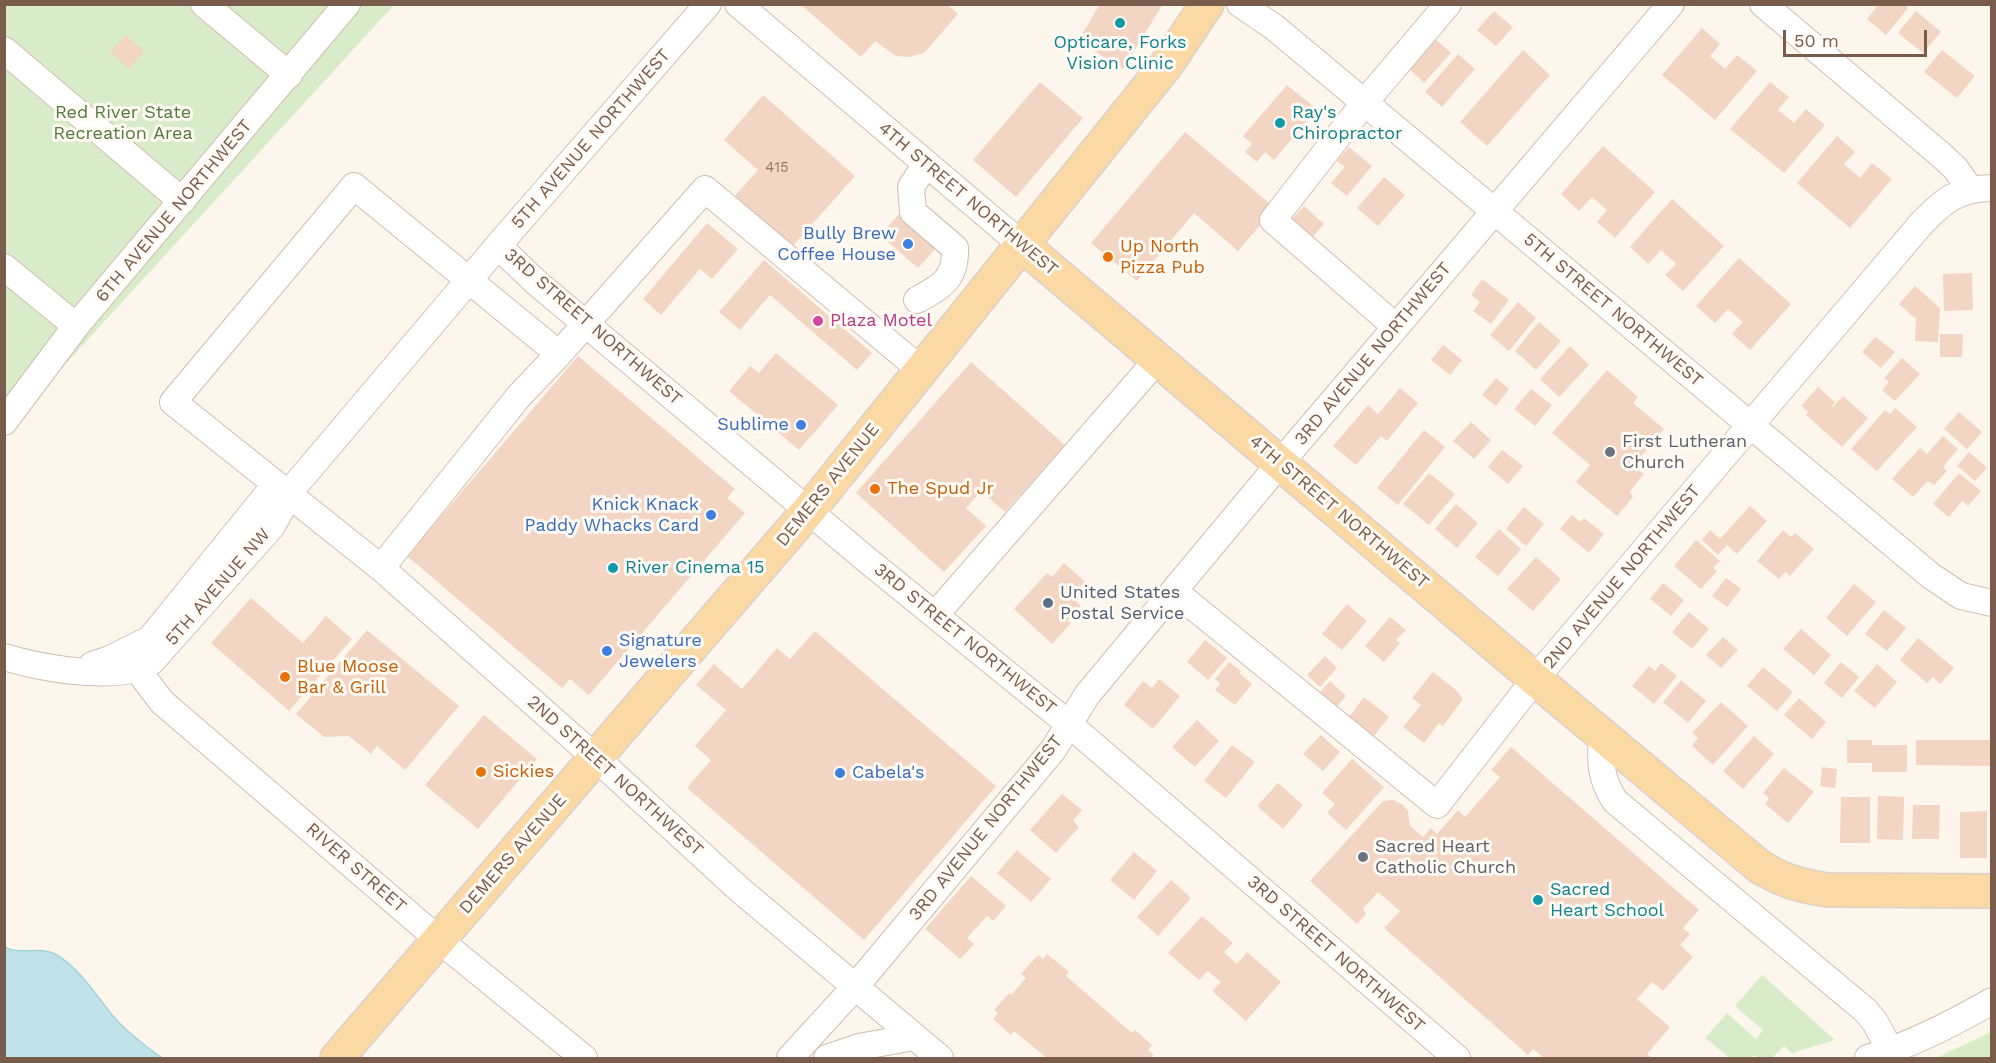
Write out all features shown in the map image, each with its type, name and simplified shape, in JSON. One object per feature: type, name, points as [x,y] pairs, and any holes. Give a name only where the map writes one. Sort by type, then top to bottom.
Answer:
[{"type":"main road","name":"DEMERS AVENUE","points":[[337,1059],[808,510],[1167,64],[1207,4]]},
{"type":"main road","name":"4TH STREET NORTHWEST","points":[[1021,244],[1281,462],[1535,680],[1760,867],[1781,879],[1803,886],[1828,890],[1992,891]]},
{"type":"street","points":[[204,4],[289,75]]},
{"type":"street","name":"6TH AVENUE NORTHWEST","points":[[4,422],[76,326],[347,4]]},
{"type":"street","name":"5TH AVENUE NORTHWEST","points":[[282,490],[469,280],[708,4]]},
{"type":"street","name":"4TH STREET NORTHWEST","points":[[738,4],[1021,244]]},
{"type":"street","name":"5TH STREET NORTHWEST","points":[[1240,4],[1274,27],[1949,590],[1975,600],[1992,603]]},
{"type":"street","points":[[1396,327],[1273,220],[1364,103],[1448,4]]},
{"type":"street","name":"3RD AVENUE NORTHWEST","points":[[855,987],[1053,750],[1087,694],[1281,462],[1671,4]]},
{"type":"street","points":[[1763,4],[1981,188]]},
{"type":"street","points":[[4,50],[182,201]]},
{"type":"street","points":[[917,300],[940,287],[955,266],[955,248],[913,212],[911,187],[926,164]]},
{"type":"street","name":"2ND STREET NORTHWEST","points":[[469,280],[354,186],[173,402],[381,568],[596,758],[739,889],[940,1059]]},
{"type":"street","name":"2ND AVENUE NORTHWEST","points":[[1174,591],[1437,805],[1535,680],[1921,224],[1951,197],[1981,188]]},
{"type":"street","points":[[381,568],[519,396],[705,189],[921,370]]},
{"type":"street","name":"3RD STREET NORTHWEST","points":[[498,246],[537,282],[808,510],[1070,724],[1457,1059]]},
{"type":"street","points":[[4,267],[76,326]]},
{"type":"street","points":[[469,280],[559,354]]},
{"type":"street","points":[[935,615],[1158,359]]},
{"type":"street","points":[[78,670],[110,659],[150,639],[282,490]]},
{"type":"street","name":"5TH AVENUE NW","points":[[137,669],[152,661],[272,526],[282,490]]},
{"type":"street","points":[[4,657],[55,669],[117,671],[137,669]]},
{"type":"street","name":"RIVER STREET","points":[[137,669],[162,702],[439,940],[584,1059]]},
{"type":"street","points":[[1602,735],[1601,771],[1606,787],[1615,801],[1866,1011],[1875,1022],[1879,1054],[1962,1018],[1992,1001]]},
{"type":"street","points":[[790,1059],[855,987]]},
{"type":"street","points":[[828,1059],[859,1047],[915,1037]]},
{"type":"green space","name":"Red River State Recreation Area","points":[[5,5],[394,5],[5,430]]},
{"type":"green space","points":[[1762,975],[1835,1040],[1792,1053],[1784,1046],[1772,1058],[1759,1058],[1754,1055],[1750,1058],[1730,1058],[1705,1038],[1727,1013],[1756,1039],[1763,1030],[1735,1006]]},
{"type":"green space","points":[[1991,1032],[1991,1058],[1936,1058]]},
{"type":"water","points":[[4,947],[17,951],[51,952],[66,961],[81,975],[124,1028],[162,1058],[5,1058]]},
{"type":"building","points":[[800,4],[947,4],[958,14],[924,53],[909,57],[896,56],[875,41],[861,57]]},
{"type":"building","name":"Opticare, Forks Vision Clinic","points":[[1100,4],[1163,4],[1123,69],[1078,41]]},
{"type":"building","points":[[1879,4],[1904,4],[1908,8],[1886,35],[1867,19]]},
{"type":"building","points":[[1494,11],[1513,27],[1496,46],[1477,30]]},
{"type":"building","points":[[1916,11],[1941,32],[1923,53],[1898,33]]},
{"type":"building","points":[[1702,28],[1720,44],[1710,56],[1725,69],[1737,55],[1757,71],[1715,120],[1662,75]]},
{"type":"building","points":[[126,35],[144,51],[129,69],[110,52]]},
{"type":"building","points":[[1432,36],[1451,53],[1424,83],[1405,65]]},
{"type":"building","points":[[1523,50],[1550,75],[1487,146],[1460,122]]},
{"type":"building","points":[[1942,50],[1975,76],[1957,98],[1924,72]]},
{"type":"building","points":[[1458,54],[1475,69],[1442,107],[1425,92]]},
{"type":"building","points":[[1040,82],[1083,118],[1016,197],[973,160]]},
{"type":"building","points":[[1770,82],[1789,97],[1778,110],[1794,123],[1806,109],[1825,125],[1784,173],[1730,129]]},
{"type":"building","name":"Ray's Chiropractor","points":[[1287,85],[1317,109],[1274,160],[1265,152],[1257,162],[1245,152],[1252,144],[1243,136]]},
{"type":"building","points":[[763,95],[855,176],[792,247],[735,196],[758,170],[724,140]]},
{"type":"building","points":[[1185,132],[1275,208],[1238,251],[1194,213],[1137,281],[1091,243]]},
{"type":"building","points":[[1837,136],[1855,152],[1844,164],[1860,178],[1872,163],[1892,179],[1850,228],[1797,183]]},
{"type":"building","points":[[1603,146],[1655,192],[1615,238],[1597,222],[1607,210],[1592,197],[1579,211],[1561,194]]},
{"type":"building","points":[[1349,147],[1372,166],[1347,196],[1331,183],[1345,167],[1337,161]]},
{"type":"building","points":[[1384,177],[1405,195],[1378,226],[1357,208]]},
{"type":"building","points":[[1672,199],[1724,246],[1683,291],[1665,275],[1676,264],[1661,250],[1648,264],[1630,247]]},
{"type":"building","points":[[1304,206],[1324,224],[1305,245],[1285,227]]},
{"type":"building","points":[[899,214],[937,247],[918,268],[880,235]]},
{"type":"building","points":[[707,223],[738,249],[712,279],[700,269],[661,315],[643,299]]},
{"type":"building","points":[[1739,258],[1791,304],[1750,350],[1732,334],[1743,322],[1728,309],[1715,323],[1696,306]]},
{"type":"building","name":"Plaza Motel","points":[[764,260],[872,353],[857,370],[770,295],[740,330],[719,312]]},
{"type":"building","points":[[1972,273],[1973,310],[1944,311],[1943,274]]},
{"type":"building","points":[[1482,279],[1509,300],[1491,324],[1473,311],[1480,302],[1471,295]]},
{"type":"building","points":[[1915,286],[1940,308],[1938,342],[1915,341],[1916,319],[1899,304]]},
{"type":"building","points":[[1518,302],[1536,318],[1509,351],[1490,335]]},
{"type":"building","points":[[1539,322],[1561,341],[1536,370],[1515,351]]},
{"type":"building","points":[[1940,334],[1963,334],[1962,357],[1940,357]]},
{"type":"building","points":[[1875,337],[1895,352],[1881,368],[1862,352]]},
{"type":"building","points":[[1443,345],[1462,360],[1450,375],[1431,360]]},
{"type":"building","points":[[1570,346],[1589,365],[1559,397],[1540,379]]},
{"type":"building","points":[[776,353],[838,405],[799,450],[729,391],[750,366],[759,373]]},
{"type":"building","points":[[578,356],[735,489],[727,498],[745,513],[589,695],[570,679],[562,688],[407,556]]},
{"type":"building","points":[[1902,358],[1920,374],[1895,401],[1882,390],[1889,382],[1884,378]]},
{"type":"building","points":[[971,362],[1065,445],[1005,512],[981,491],[966,508],[986,526],[944,572],[856,493]]},
{"type":"building","name":"First Lutheran Church","points":[[1607,370],[1638,397],[1633,403],[1664,429],[1633,466],[1644,474],[1630,491],[1633,497],[1617,516],[1576,482],[1590,465],[1552,433]]},
{"type":"building","points":[[1496,378],[1509,389],[1496,406],[1482,395]]},
{"type":"building","points":[[1818,387],[1835,402],[1833,407],[1843,396],[1868,418],[1842,447],[1806,415],[1808,412],[1801,406]]},
{"type":"building","points":[[1400,388],[1418,403],[1387,441],[1381,436],[1356,465],[1333,446],[1368,405],[1378,414]]},
{"type":"building","points":[[1531,389],[1552,405],[1535,426],[1514,409]]},
{"type":"building","points":[[1895,408],[1917,427],[1877,471],[1851,449],[1885,410],[1890,414]]},
{"type":"building","points":[[1959,412],[1982,432],[1967,449],[1944,429]]},
{"type":"building","points":[[1471,422],[1491,440],[1474,459],[1453,441]]},
{"type":"building","points":[[1424,430],[1445,447],[1398,505],[1377,488]]},
{"type":"building","points":[[1943,436],[1958,449],[1943,467],[1947,471],[1934,485],[1928,481],[1913,497],[1892,479],[1920,448],[1927,454]]},
{"type":"building","points":[[1502,450],[1523,466],[1508,484],[1488,467]]},
{"type":"building","points":[[1969,452],[1987,468],[1975,481],[1957,466]]},
{"type":"building","points":[[1429,473],[1455,494],[1429,525],[1403,504]]},
{"type":"building","points":[[1959,473],[1981,491],[1968,506],[1962,501],[1949,517],[1933,504]]},
{"type":"building","points":[[1456,504],[1478,523],[1457,548],[1435,529]]},
{"type":"building","points":[[1750,506],[1767,521],[1737,554],[1727,545],[1718,555],[1702,540],[1710,530],[1720,539]]},
{"type":"building","points":[[1524,507],[1544,524],[1526,546],[1506,529]]},
{"type":"building","points":[[1572,515],[1581,522],[1584,518],[1604,534],[1589,553],[1560,529]]},
{"type":"building","points":[[1499,529],[1521,549],[1498,576],[1475,557]]},
{"type":"building","points":[[1783,530],[1791,537],[1795,533],[1814,549],[1790,576],[1785,572],[1779,579],[1757,561]]},
{"type":"building","points":[[1696,540],[1720,561],[1713,568],[1717,571],[1701,589],[1674,566]]},
{"type":"building","points":[[1536,557],[1561,579],[1533,611],[1507,589]]},
{"type":"building","name":"United States Postal Service","points":[[1064,563],[1087,584],[1073,599],[1081,606],[1067,621],[1071,623],[1052,644],[1014,609],[1047,573],[1052,577]]},
{"type":"building","points":[[1726,578],[1741,589],[1727,607],[1712,596]]},
{"type":"building","points":[[1663,583],[1684,600],[1671,616],[1650,599]]},
{"type":"building","points":[[1854,584],[1876,602],[1847,636],[1826,618]]},
{"type":"building","name":"Blue Moose Bar & Grill","points":[[251,598],[303,643],[326,616],[352,639],[289,711],[211,643]]},
{"type":"building","points":[[1347,604],[1367,621],[1342,650],[1322,634]]},
{"type":"building","points":[[1884,610],[1906,628],[1887,651],[1865,634]]},
{"type":"building","points":[[1689,612],[1709,629],[1692,649],[1672,632]]},
{"type":"building","points":[[1390,617],[1406,630],[1396,640],[1400,643],[1384,662],[1365,646]]},
{"type":"building","points":[[1801,629],[1831,655],[1814,675],[1783,649]]},
{"type":"building","points":[[367,630],[459,706],[405,770],[377,746],[371,754],[349,736],[324,737],[296,714]]},
{"type":"building","name":"Cabela's","points":[[815,631],[996,786],[864,940],[687,788],[711,760],[695,746],[726,710],[696,685],[714,664],[742,689],[777,648],[790,659]]},
{"type":"building","points":[[1723,637],[1738,650],[1721,668],[1706,655]]},
{"type":"building","points":[[1918,638],[1954,668],[1940,684],[1933,677],[1927,683],[1900,660]]},
{"type":"building","points":[[1205,640],[1227,658],[1208,680],[1187,662]]},
{"type":"building","points":[[1325,656],[1337,668],[1320,687],[1307,675]]},
{"type":"building","points":[[1229,662],[1252,684],[1235,705],[1215,690],[1220,684],[1215,679]]},
{"type":"building","points":[[1841,662],[1859,677],[1842,698],[1824,683]]},
{"type":"building","points":[[1661,663],[1677,676],[1654,704],[1632,686],[1649,666],[1655,671]]},
{"type":"building","points":[[1877,664],[1897,682],[1875,708],[1854,691]]},
{"type":"building","points":[[1763,667],[1793,692],[1777,711],[1747,686]]},
{"type":"building","points":[[1433,672],[1457,691],[1463,699],[1443,726],[1439,723],[1424,743],[1403,727],[1421,705],[1412,698]]},
{"type":"building","points":[[1159,679],[1180,696],[1153,729],[1124,705],[1143,681],[1152,688]]},
{"type":"building","points":[[1681,680],[1706,701],[1688,723],[1663,702]]},
{"type":"building","points":[[1330,681],[1346,696],[1334,710],[1317,695]]},
{"type":"building","points":[[1364,697],[1389,717],[1374,736],[1349,717]]},
{"type":"building","points":[[1799,698],[1826,722],[1812,739],[1784,715]]},
{"type":"building","points":[[1721,702],[1748,726],[1713,765],[1692,746],[1698,738],[1692,733]]},
{"type":"building","name":"Sickies","points":[[484,715],[537,759],[478,829],[425,785]]},
{"type":"building","points":[[1197,720],[1219,741],[1195,767],[1172,747]]},
{"type":"building","points":[[1321,735],[1340,752],[1323,771],[1303,754]]},
{"type":"building","points":[[1754,736],[1774,754],[1743,789],[1723,771]]},
{"type":"building","points":[[1847,740],[1872,740],[1872,745],[1907,745],[1907,772],[1872,772],[1872,763],[1847,763]]},
{"type":"building","points":[[1916,740],[1990,740],[1990,766],[1916,765]]},
{"type":"building","points":[[1232,745],[1255,762],[1226,798],[1204,781]]},
{"type":"building","name":"Sacred Heart School","points":[[1511,747],[1699,910],[1683,928],[1690,934],[1680,945],[1693,957],[1663,991],[1652,982],[1637,999],[1670,1027],[1647,1054],[1652,1058],[1544,1058],[1533,1049],[1528,1055],[1384,928],[1400,911],[1378,892],[1363,909],[1366,914],[1357,924],[1310,881],[1383,801],[1393,800],[1402,804],[1408,811],[1410,826],[1423,837],[1431,828],[1437,834],[1458,810],[1465,817],[1500,777],[1491,770]]},
{"type":"building","points":[[1352,759],[1384,787],[1346,830],[1327,813],[1335,804],[1322,793]]},
{"type":"building","points":[[1822,767],[1837,769],[1835,788],[1820,786]]},
{"type":"building","points":[[1784,768],[1814,792],[1788,823],[1765,804],[1769,798],[1763,793]]},
{"type":"building","points":[[1278,783],[1303,805],[1283,829],[1257,806]]},
{"type":"building","points":[[1062,794],[1082,810],[1073,821],[1079,827],[1056,853],[1030,830]]},
{"type":"building","points":[[1878,796],[1904,797],[1903,840],[1877,839]]},
{"type":"building","points":[[1841,797],[1870,797],[1870,843],[1840,843]]},
{"type":"building","points":[[1913,805],[1940,805],[1939,839],[1912,839]]},
{"type":"building","points":[[1987,811],[1987,858],[1960,858],[1960,812]]},
{"type":"building","points":[[1017,850],[1051,879],[1031,902],[997,873]]},
{"type":"building","points":[[1134,852],[1157,871],[1134,900],[1110,880]]},
{"type":"building","points":[[971,876],[1006,906],[993,921],[987,916],[967,938],[974,944],[960,959],[925,929]]},
{"type":"building","points":[[1171,880],[1191,898],[1158,936],[1137,917]]},
{"type":"building","points":[[1202,916],[1233,943],[1224,952],[1237,964],[1247,952],[1281,982],[1246,1021],[1212,991],[1221,982],[1208,971],[1199,980],[1168,953]]},
{"type":"building","points":[[1047,954],[1069,972],[1066,976],[1132,1033],[1135,1030],[1152,1045],[1148,1050],[1154,1055],[1150,1058],[1047,1058],[1014,1031],[1011,1035],[993,1019],[998,1013],[994,1010],[1026,978],[1021,974],[1038,955],[1043,959]]},
{"type":"place","name":"Opticare, Forks Vision Clinic","points":[[1120,23]]},
{"type":"place","name":"Ray's Chiropractor","points":[[1280,123]]},
{"type":"place","name":"Bully Brew Coffee House","points":[[908,244]]},
{"type":"place","name":"Up North Pizza Pub","points":[[1108,257]]},
{"type":"place","name":"Plaza Motel","points":[[818,321]]},
{"type":"place","name":"Sublime","points":[[801,425]]},
{"type":"place","name":"First Lutheran Church","points":[[1610,452]]},
{"type":"place","name":"The Spud Jr","points":[[875,489]]},
{"type":"place","name":"Knick Knack Paddy Whacks Card","points":[[711,515]]},
{"type":"place","name":"River Cinema 15","points":[[613,568]]},
{"type":"place","name":"United States Postal Service","points":[[1048,603]]},
{"type":"place","name":"Signature Jewelers","points":[[607,651]]},
{"type":"place","name":"Blue Moose Bar & Grill","points":[[285,677]]},
{"type":"place","name":"Sickies","points":[[481,772]]},
{"type":"place","name":"Cabela's","points":[[840,773]]},
{"type":"place","name":"Sacred Heart Catholic Church","points":[[1363,857]]},
{"type":"place","name":"Sacred Heart School","points":[[1538,900]]}]
